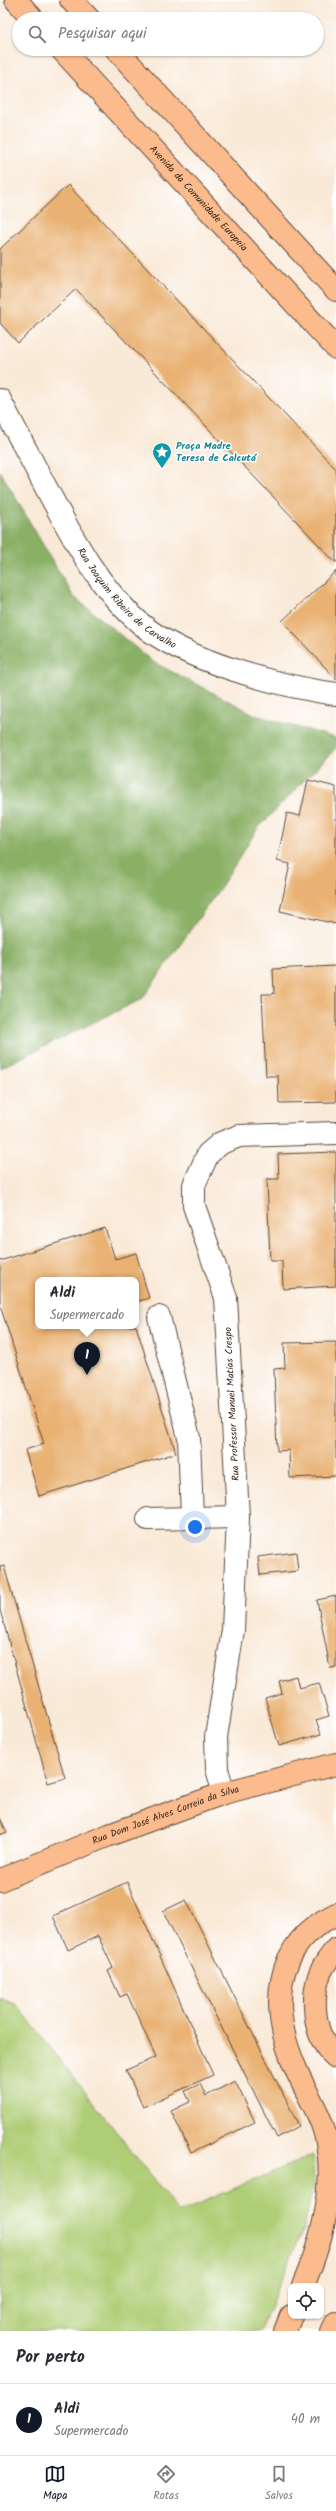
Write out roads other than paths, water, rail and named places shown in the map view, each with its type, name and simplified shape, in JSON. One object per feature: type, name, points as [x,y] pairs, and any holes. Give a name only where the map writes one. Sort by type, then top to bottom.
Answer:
[{"type":"main road","points":[[16,0],[27,12]]},
{"type":"main road","points":[[71,0],[82,12]]},
{"type":"main road","name":"Avenida da Comunidade Europeia","points":[[67,56],[336,348]]},
{"type":"main road","points":[[122,56],[336,290]]},
{"type":"main road","name":"Rua Dom José Alves Correia da Silva","points":[[0,1880],[109,1835],[224,1793],[336,1764]]},
{"type":"main road","points":[[305,2283],[324,2228],[328,2201],[330,2170],[328,2141],[286,2044],[280,2011],[280,1983],[289,1956],[302,1939],[325,1919],[336,1914]]},
{"type":"main road","points":[[336,1950],[319,1975],[314,2005],[318,2025],[325,2042],[336,2057]]},
{"type":"main road","points":[[285,2331],[290,2319]]},
{"type":"main road","points":[[332,2331],[336,2323]]},
{"type":"street","name":"Rua Joaquim Ribeiro de Carvalho","points":[[0,400],[82,556],[121,606],[142,625],[169,643],[204,660],[312,691],[336,694]]},
{"type":"street","name":"Rua Professor Manuel Matias Crespo","points":[[224,1793],[217,1769],[216,1736],[233,1630],[238,1518],[226,1298],[194,1206],[194,1185],[208,1154],[221,1143],[239,1136],[336,1133]]},
{"type":"street","points":[[159,1317],[189,1438],[192,1517]]},
{"type":"street","points":[[148,1520],[192,1517],[238,1518]]},
{"type":"place","name":"Praça Madre Teresa de Calcutá","points":[[162,469]]},
{"type":"place","name":"Aldi","points":[[87,1375]]}]
